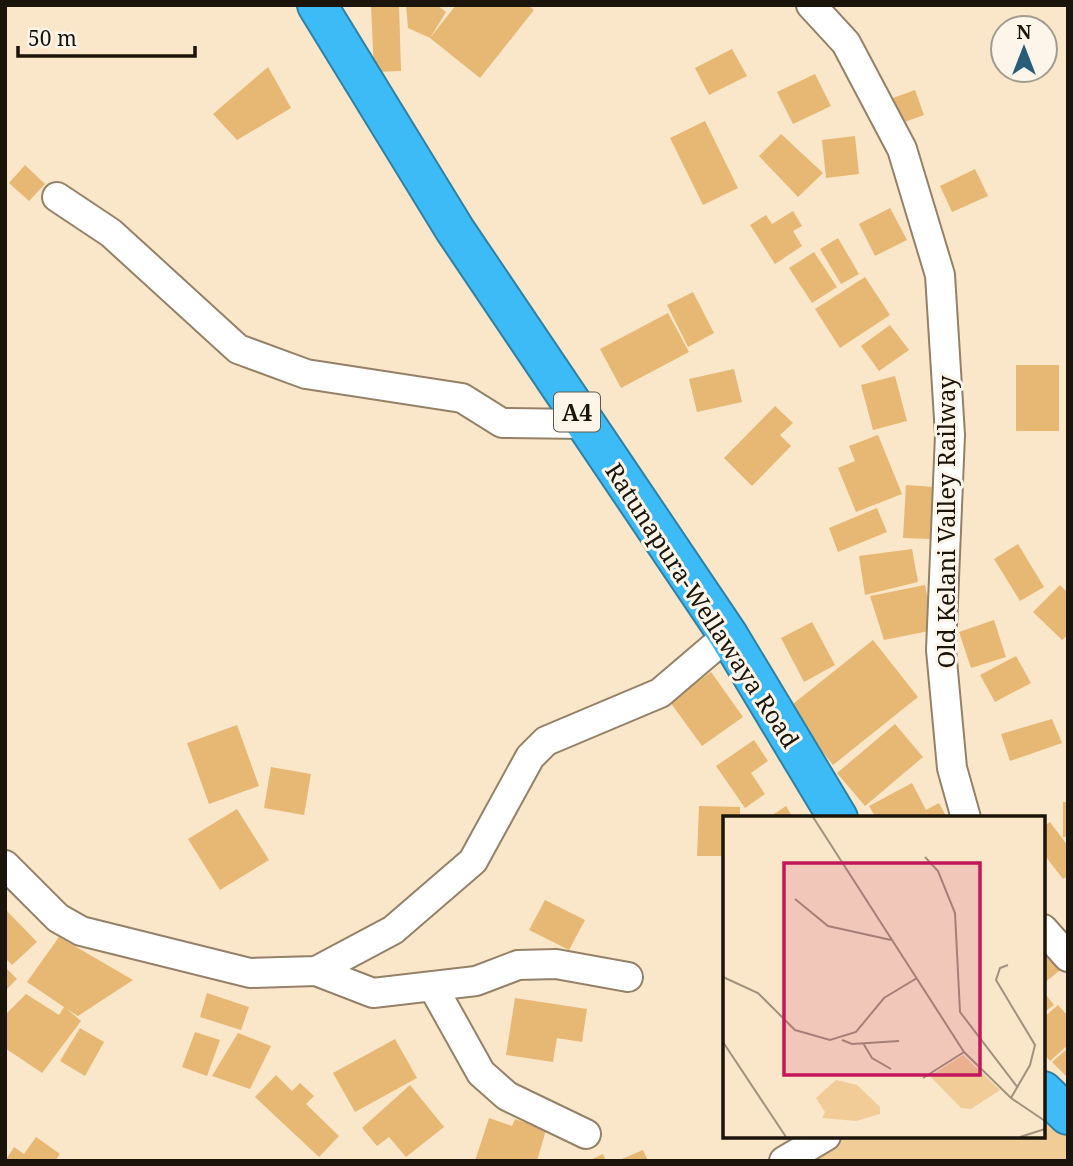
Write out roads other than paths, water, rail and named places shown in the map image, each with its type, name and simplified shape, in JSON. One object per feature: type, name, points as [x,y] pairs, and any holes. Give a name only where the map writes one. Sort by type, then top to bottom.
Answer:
[{"type":"highway","name":"Ratunapura-Wellawaya Road","points":[[317,5],[455,229],[728,635],[837,816]]},
{"type":"highway","points":[[1045,1093],[1068,1115]]},
{"type":"street","name":"Old Kelani Valley Railway","points":[[811,5],[846,43],[902,149],[940,275],[950,435],[941,650],[953,768],[965,816]]},
{"type":"street","points":[[57,197],[111,233],[238,349],[306,374],[462,398],[502,423],[584,424]]},
{"type":"street","points":[[316,971],[393,930],[473,861],[530,757],[546,741],[660,694],[728,635]]},
{"type":"street","points":[[5,865],[58,918],[81,931],[250,973],[316,971],[373,993],[476,981],[517,965],[556,964],[628,977]]},
{"type":"street","points":[[1045,931],[1068,957]]},
{"type":"street","points":[[433,987],[481,1073],[507,1096],[586,1134]]},
{"type":"street","points":[[784,1161],[823,1138]]}]
